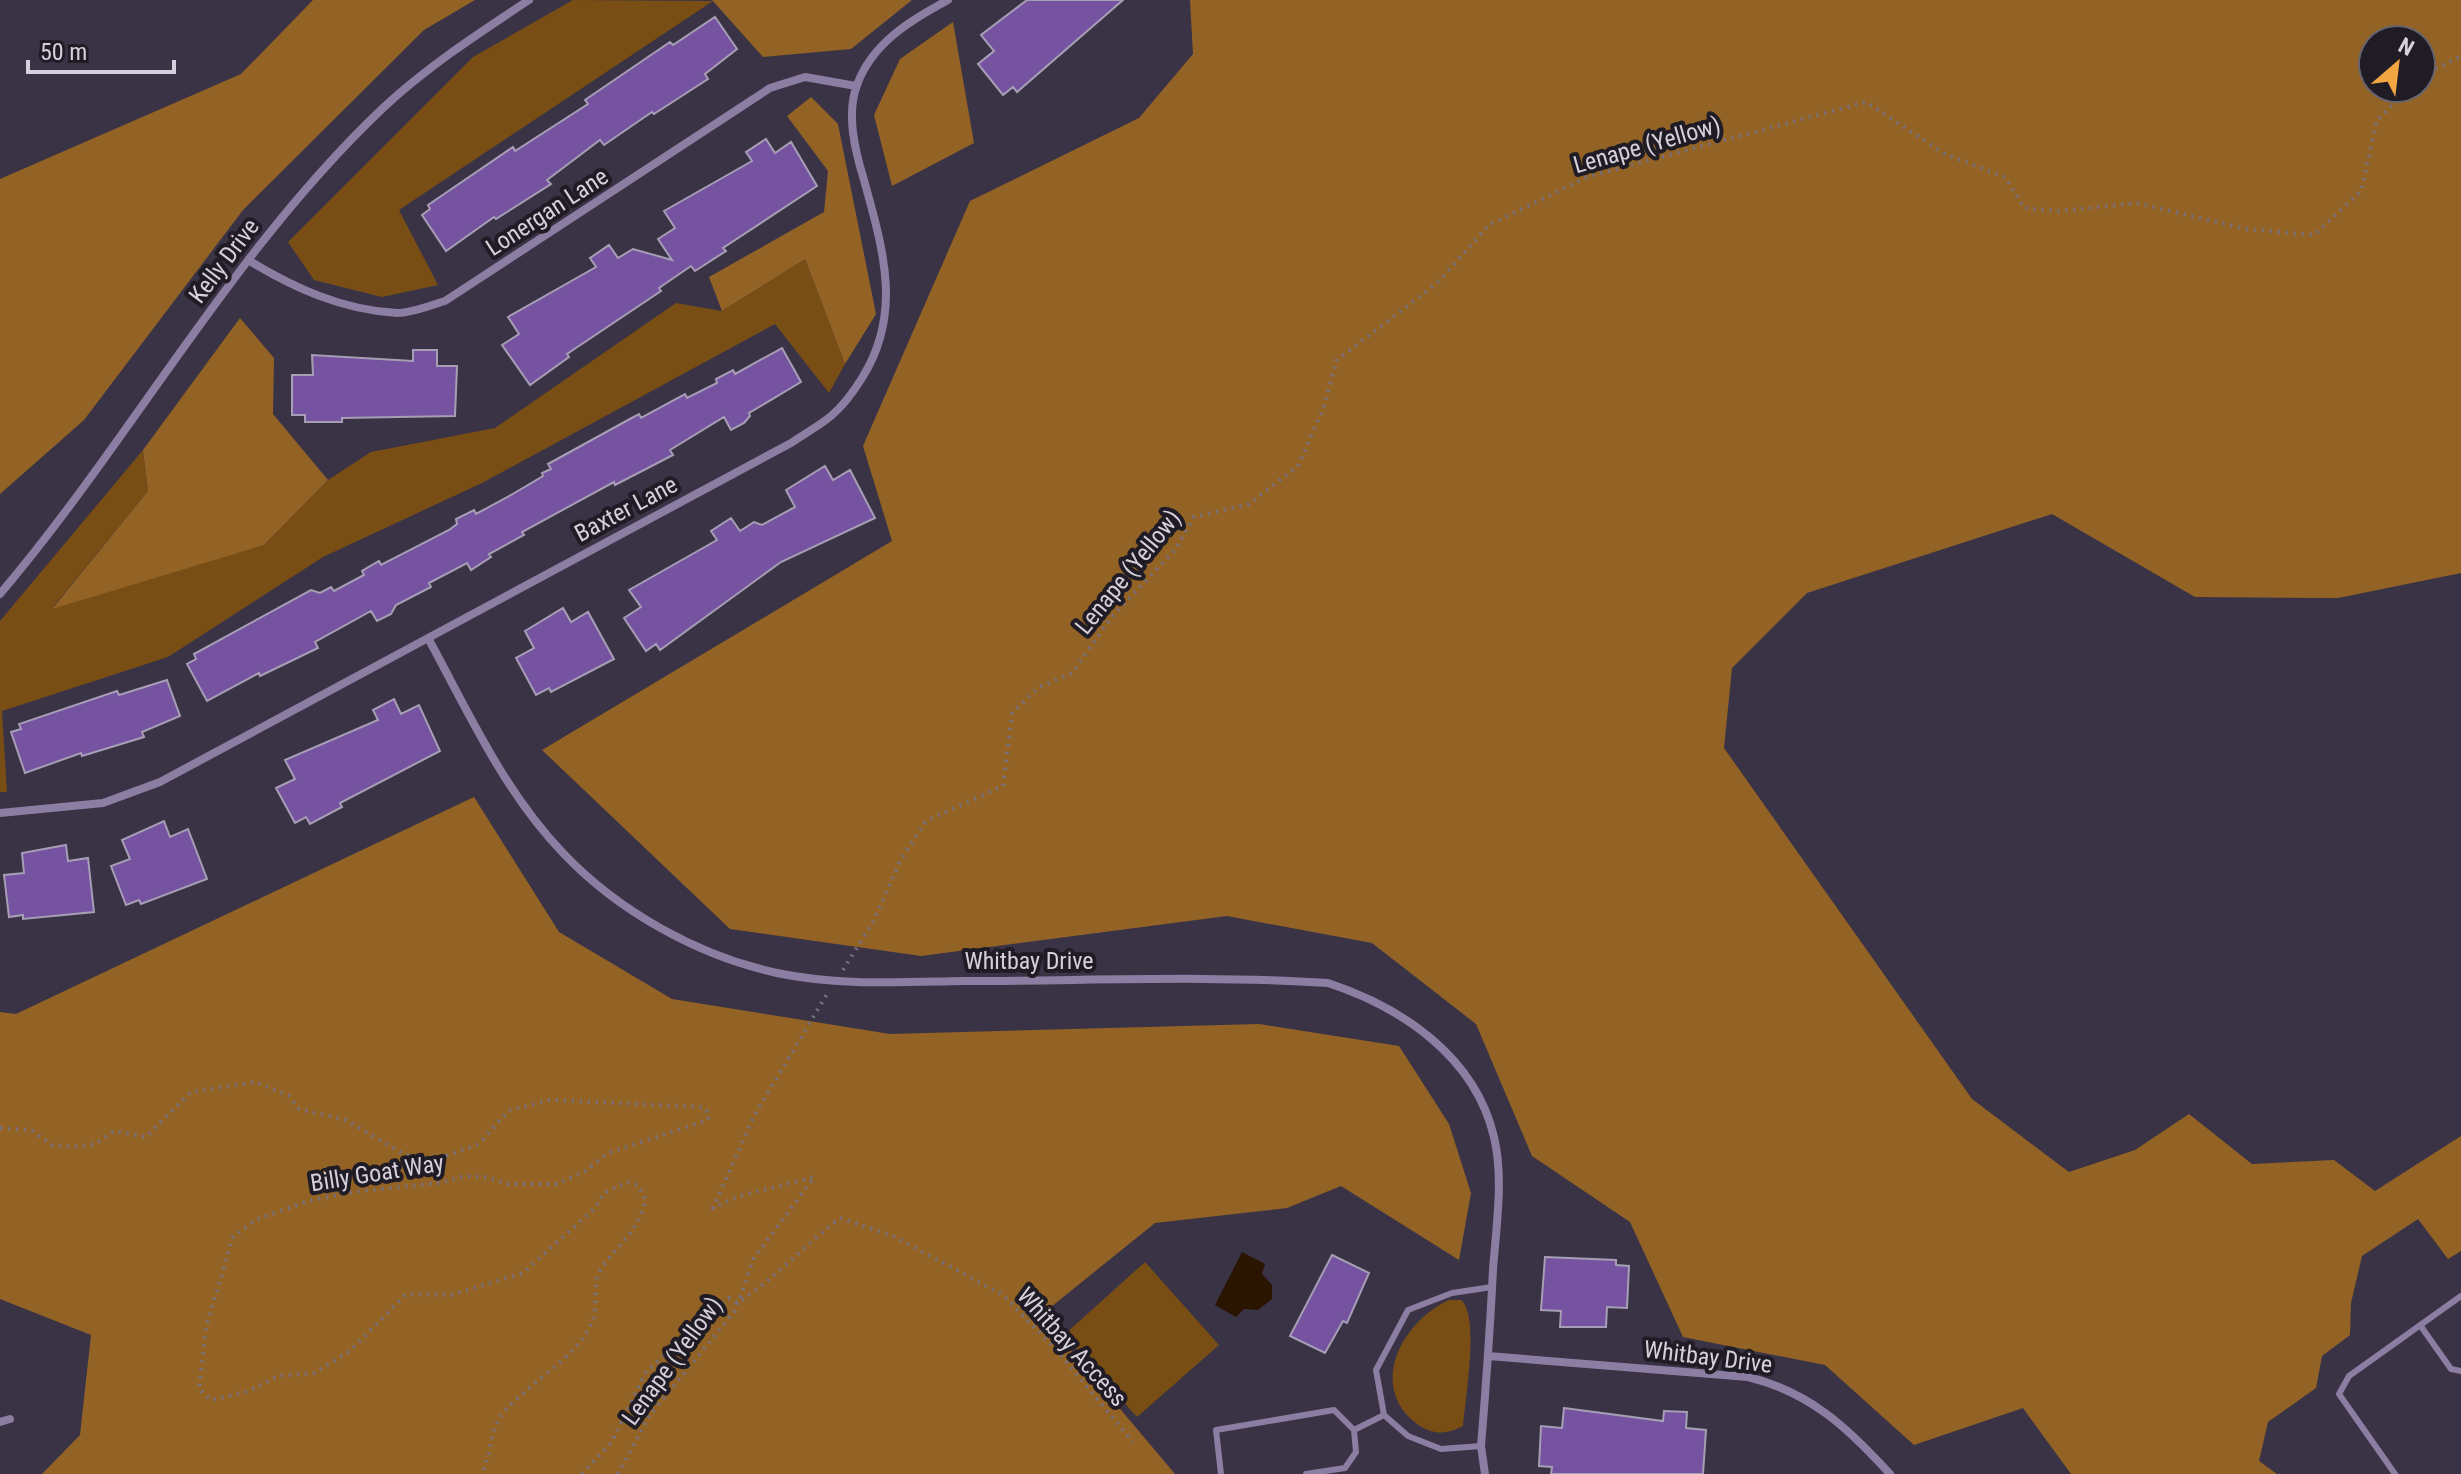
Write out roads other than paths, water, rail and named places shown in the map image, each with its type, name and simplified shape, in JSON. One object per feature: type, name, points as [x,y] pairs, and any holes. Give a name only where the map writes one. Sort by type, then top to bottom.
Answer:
[{"type":"street","name":"Kelly Drive","points":[[0,594],[36,552],[248,260],[315,178],[384,107],[458,47],[529,0]]},
{"type":"street","name":"Baxter Lane","points":[[0,813],[103,803],[160,782],[791,443],[833,414],[874,360],[885,326],[888,295],[880,239],[857,158],[852,125],[856,86],[874,54],[894,33],[948,0]]},
{"type":"street","name":"Lonergan Lane","points":[[248,260],[297,290],[345,304],[400,313],[445,301],[770,88],[805,77],[856,86]]},
{"type":"street","name":"Whitbay Drive","points":[[428,638],[514,793],[563,853],[596,884],[663,929],[738,962],[777,974],[836,980],[1283,980],[1328,983],[1364,995],[1397,1011],[1456,1063],[1478,1097],[1493,1136],[1497,1166],[1481,1446],[1485,1474]]},
{"type":"street","name":"Whitbay Drive","points":[[1488,1356],[1748,1377],[1771,1383],[1817,1405],[1842,1423],[1890,1474]]},
{"type":"street","points":[[0,1422],[10,1419]]},
{"type":"lane","points":[[1481,1446],[1441,1449],[1408,1436],[1384,1415],[1376,1370],[1408,1310],[1452,1293],[1492,1287]]},
{"type":"lane","points":[[2395,1474],[2339,1394],[2349,1376],[2461,1296]]},
{"type":"lane","points":[[2420,1325],[2451,1369],[2461,1371]]},
{"type":"lane","points":[[1221,1474],[1216,1430],[1334,1410],[1354,1430],[1356,1452],[1345,1468],[1306,1474]]},
{"type":"lane","points":[[1354,1430],[1384,1415]]}]
